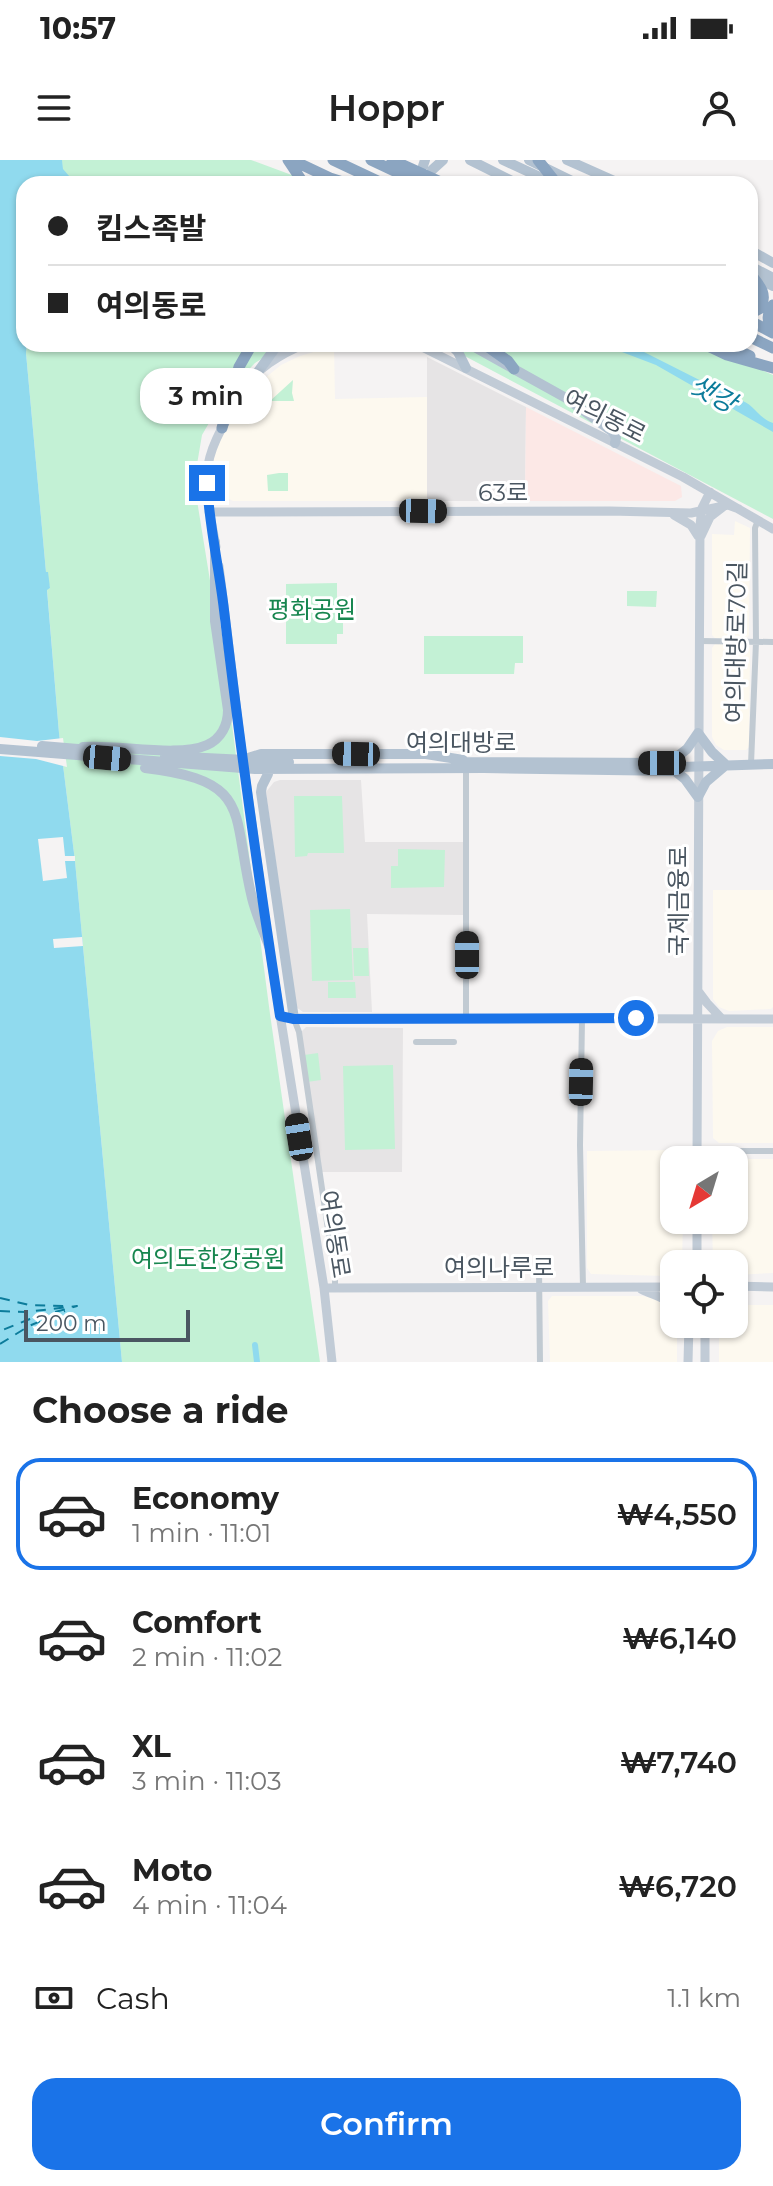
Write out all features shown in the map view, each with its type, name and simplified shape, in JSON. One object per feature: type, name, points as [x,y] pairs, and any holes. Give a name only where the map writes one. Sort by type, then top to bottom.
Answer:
[{"type":"highway","points":[[290,160],[326,176]]},
{"type":"highway","points":[[333,160],[367,176]]},
{"type":"highway","points":[[371,160],[405,176]]},
{"type":"highway","points":[[392,160],[427,176]]},
{"type":"highway","points":[[758,283],[764,295],[758,310]]},
{"type":"highway","points":[[773,305],[768,320],[773,331]]},
{"type":"highway","points":[[222,428],[239,367],[248,352]]},
{"type":"highway","points":[[241,391],[239,375],[249,352]]},
{"type":"highway","points":[[495,352],[514,369]]},
{"type":"highway","points":[[721,352],[773,367]]},
{"type":"highway","points":[[742,352],[773,367]]},
{"type":"main road","points":[[427,166],[443,160]]},
{"type":"main road","points":[[470,160],[502,176]]},
{"type":"main road","points":[[503,160],[538,176]]},
{"type":"main road","points":[[529,160],[562,176]]},
{"type":"main road","points":[[567,160],[603,176]]},
{"type":"main road","points":[[255,376],[272,352]]},
{"type":"main road","points":[[458,352],[466,368]]},
{"type":"main road","points":[[461,352],[466,368]]},
{"type":"main road","points":[[483,352],[566,398],[595,418],[613,432],[615,443]]},
{"type":"main road","points":[[0,749],[68,752],[100,745],[157,749],[212,743],[223,732],[228,717],[215,621],[215,542]]},
{"type":"main road","points":[[698,733],[726,765],[706,782],[698,797],[675,767],[698,733]]},
{"type":"main road","name":"여의대방로","points":[[0,743],[68,752],[261,762],[471,767],[773,764]]},
{"type":"main road","points":[[68,752],[84,762],[196,777],[208,782],[226,798],[237,815],[253,899],[269,946]]},
{"type":"main road","points":[[243,761],[261,754],[426,754],[471,767]]},
{"type":"main road","points":[[245,774],[457,774],[471,767]]},
{"type":"main road","points":[[268,774],[261,792],[294,1019]]},
{"type":"street","name":"여의동로","points":[[288,352],[255,376],[241,391],[212,451],[207,471],[209,512],[269,946],[330,1288],[332,1362]]},
{"type":"street","name":"여의동로","points":[[433,352],[710,492],[773,529]]},
{"type":"street","name":"국제금융로","points":[[697,1146],[700,539],[701,512],[710,492]]},
{"type":"street","name":"63로","points":[[209,512],[669,513],[701,512],[720,506],[736,508]]},
{"type":"street","points":[[700,539],[715,512],[721,508],[736,508]]},
{"type":"street","points":[[669,513],[686,521],[700,539]]},
{"type":"street","name":"여의대방로70길","points":[[751,764],[756,642],[755,528],[758,520]]},
{"type":"street","points":[[700,641],[773,642]]},
{"type":"street","points":[[241,745],[261,754]]},
{"type":"street","points":[[466,1018],[471,767]]},
{"type":"street","points":[[698,991],[722,1019]]},
{"type":"street","points":[[280,1016],[294,1019],[773,1019]]},
{"type":"street","points":[[673,1017],[698,1039]]},
{"type":"street","points":[[582,1018],[580,1145],[583,1287]]},
{"type":"street","points":[[294,1019],[299,1032],[335,1277],[330,1288]]},
{"type":"street","points":[[416,1042],[454,1042]]},
{"type":"street","points":[[748,1152],[773,1151]]},
{"type":"street","points":[[697,1234],[697,1250]]},
{"type":"street","points":[[697,1245],[700,1250]]},
{"type":"street","points":[[539,1267],[540,1362]]},
{"type":"street","points":[[748,1286],[773,1287]]},
{"type":"street","points":[[638,1287],[660,1297]]},
{"type":"street","name":"여의나루로","points":[[330,1288],[660,1287]]},
{"type":"street","points":[[688,1362],[689,1338]]},
{"type":"street","points":[[705,1338],[705,1362]]},
{"type":"shaded area","points":[[334,352],[335,399],[427,397],[427,501],[233,501],[221,495],[216,486],[213,488],[215,452],[241,403],[281,365],[300,356]]},
{"type":"shaded area","points":[[427,357],[526,407],[525,501],[427,501]]},
{"type":"shaded area","points":[[526,407],[681,486],[682,497],[675,501],[525,501]]},
{"type":"shaded area","points":[[735,521],[750,528],[749,635],[746,638],[715,638],[712,635],[712,534],[734,535]]},
{"type":"shaded area","points":[[715,644],[746,645],[750,648],[749,747],[746,750],[724,750],[716,745],[712,737],[712,648]]},
{"type":"shaded area","points":[[280,780],[361,780],[365,842],[465,842],[464,915],[367,914],[372,1012],[303,1012],[296,1007],[266,792]]},
{"type":"shaded area","points":[[713,890],[773,890],[771,1009],[729,1011],[719,1007],[713,999]]},
{"type":"shaded area","points":[[306,1027],[403,1028],[402,1172],[319,1172],[301,1032]]},
{"type":"shaded area","points":[[727,1027],[773,1027],[773,1143],[719,1143],[713,1138],[712,1041],[718,1031]]},
{"type":"shaded area","points":[[660,1150],[660,1234],[683,1234],[682,1250],[660,1250],[660,1276],[591,1274],[587,1268],[587,1151]]},
{"type":"shaded area","points":[[748,1159],[773,1159],[773,1273],[748,1274],[748,1250],[713,1250],[712,1234],[748,1234]]},
{"type":"shaded area","points":[[552,1296],[643,1296],[659,1299],[660,1338],[677,1338],[677,1362],[550,1362],[548,1301]]},
{"type":"shaded area","points":[[748,1305],[773,1305],[773,1362],[719,1362],[719,1338],[748,1338]]},
{"type":"green space","points":[[62,160],[251,160],[294,176],[63,176]]},
{"type":"green space","name":"여의도한강공원","points":[[272,352],[255,363],[227,392],[202,435],[194,482],[226,679],[320,1362],[122,1362],[75,861],[59,733],[47,589],[50,588],[26,353]]},
{"type":"green space","points":[[457,352],[720,352],[773,375],[773,519]]},
{"type":"green space","points":[[293,380],[294,401],[270,401]]},
{"type":"green space","points":[[288,473],[288,491],[268,491],[267,475]]},
{"type":"green space","name":"평화공원","points":[[337,583],[337,623],[343,623],[343,634],[337,634],[337,644],[286,644],[286,584]]},
{"type":"green space","points":[[627,591],[657,591],[656,607],[627,606]]},
{"type":"green space","points":[[424,636],[523,636],[523,663],[515,663],[514,674],[424,674]]},
{"type":"green space","points":[[294,796],[342,796],[344,853],[308,853],[307,856],[295,857]]},
{"type":"green space","points":[[398,849],[445,850],[444,887],[391,888],[391,866],[398,866]]},
{"type":"green space","points":[[350,909],[353,980],[312,981],[310,910]]},
{"type":"green space","points":[[353,948],[368,948],[369,976],[354,976]]},
{"type":"green space","points":[[328,982],[355,982],[356,998],[328,998]]},
{"type":"green space","points":[[318,1053],[321,1080],[307,1082],[304,1055]]},
{"type":"green space","points":[[393,1065],[395,1149],[345,1150],[343,1066]]},
{"type":"water","points":[[0,160],[62,160],[63,169],[69,176],[16,176],[16,352],[26,352],[50,588],[47,590],[59,733],[75,861],[122,1362],[0,1362]]},
{"type":"water","name":"샛강","points":[[622,352],[644,352],[743,401],[773,423],[773,432],[656,365]]},
{"type":"pier","points":[[0,737],[37,741],[63,738],[67,767],[36,759],[0,756]]},
{"type":"pier","points":[[63,837],[65,856],[75,856],[75,861],[65,861],[67,878],[43,881],[38,839]]},
{"type":"pier","points":[[82,937],[83,946],[54,948],[53,939]]},
{"type":"waterway","points":[[255,1345],[257,1362]]},
{"type":"ferry route","points":[[0,1298],[29,1305],[66,1306]]},
{"type":"ferry route","points":[[0,1311],[26,1312],[77,1306],[0,1331]]},
{"type":"ferry route","points":[[0,1344],[29,1326],[65,1311]]},
{"type":"route","points":[[207,483],[280,1016],[294,1019],[636,1018]]}]
